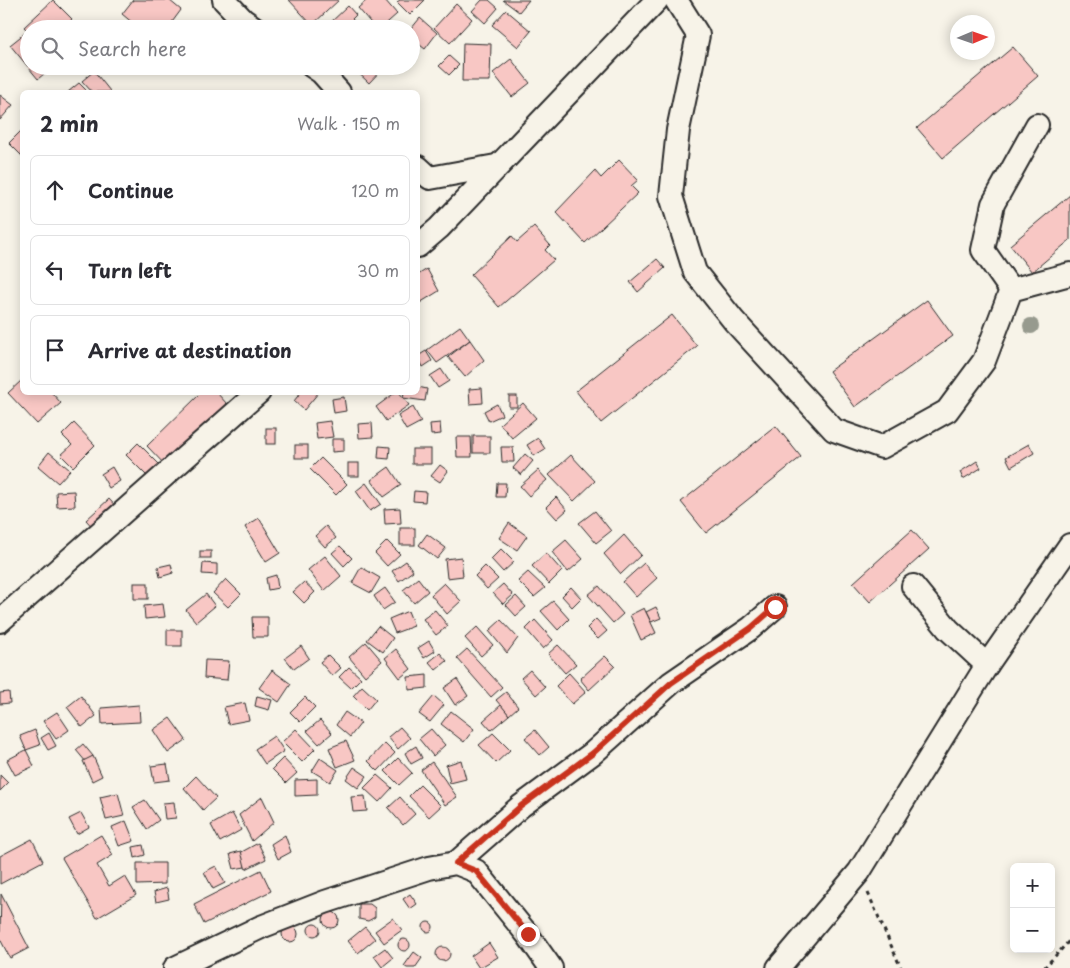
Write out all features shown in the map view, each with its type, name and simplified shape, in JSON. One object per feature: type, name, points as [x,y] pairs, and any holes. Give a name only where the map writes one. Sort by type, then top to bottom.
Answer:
[{"type":"street","points":[[224,0],[244,20]]},
{"type":"street","points":[[420,244],[439,228],[496,166],[657,0]]},
{"type":"street","points":[[676,0],[698,35],[678,130],[671,196],[694,272],[734,321],[834,430],[882,447],[947,411],[984,361],[1011,290]]},
{"type":"street","points":[[323,75],[337,90]]},
{"type":"street","points":[[1011,290],[983,250],[993,204],[1037,125]]},
{"type":"street","points":[[420,169],[430,178],[496,166]]},
{"type":"street","points":[[1011,290],[1070,274]]},
{"type":"street","points":[[0,621],[256,395]]},
{"type":"street","points":[[778,968],[859,872],[987,665],[1070,545]]},
{"type":"street","points":[[913,586],[948,628],[987,665]]},
{"type":"street","points":[[175,968],[261,927],[325,902],[429,868],[456,863],[521,806],[593,753],[671,683],[751,628],[775,607]]},
{"type":"street","points":[[456,863],[476,871],[528,934],[551,968]]},
{"type":"path","points":[[859,872],[901,968]]},
{"type":"path","points":[[1044,968],[1070,940]]},
{"type":"building","points":[[53,0],[72,19],[71,20],[32,20]]},
{"type":"building","points":[[133,0],[169,0],[181,10],[174,20],[129,20],[122,14]]},
{"type":"building","points":[[289,0],[339,0],[317,20],[307,20]]},
{"type":"building","points":[[367,0],[385,0],[397,14],[390,20],[368,20],[358,8]]},
{"type":"building","points":[[400,0],[425,0],[410,15],[397,2]]},
{"type":"building","points":[[482,0],[489,0],[498,8],[485,23],[472,11]]},
{"type":"building","points":[[503,0],[529,0],[519,12]]},
{"type":"building","points":[[456,4],[472,19],[450,43],[434,28]]},
{"type":"building","points":[[348,6],[356,15],[353,20],[333,20]]},
{"type":"building","points":[[506,10],[531,31],[518,47],[492,25]]},
{"type":"building","points":[[420,18],[437,33],[425,49],[420,45],[420,20],[418,20]]},
{"type":"building","points":[[20,37],[20,57],[10,45]]},
{"type":"building","points":[[463,43],[491,44],[490,81],[462,81]]},
{"type":"building","points":[[1013,47],[1038,76],[943,158],[917,128]]},
{"type":"building","points":[[449,56],[459,65],[449,75],[439,66]]},
{"type":"building","points":[[511,59],[530,83],[512,97],[493,73]]},
{"type":"building","points":[[35,75],[43,75],[38,79]]},
{"type":"building","points":[[89,75],[97,75],[109,90],[90,90],[82,81]]},
{"type":"building","points":[[361,75],[377,75],[369,83]]},
{"type":"building","points":[[79,83],[86,90],[70,90]]},
{"type":"building","points":[[0,95],[13,105],[0,120]]},
{"type":"building","points":[[20,132],[20,154],[9,143]]},
{"type":"building","points":[[619,160],[638,180],[631,186],[638,193],[585,243],[556,212],[595,171],[601,178]]},
{"type":"building","points":[[1070,195],[1070,240],[1032,272],[1010,245]]},
{"type":"building","points":[[534,227],[550,245],[545,250],[554,260],[499,307],[471,275],[512,236],[517,242]]},
{"type":"building","points":[[657,259],[665,268],[638,292],[630,282]]},
{"type":"building","points":[[427,269],[439,291],[420,303],[420,274]]},
{"type":"building","points":[[927,300],[953,336],[855,407],[829,371]]},
{"type":"building","points":[[672,315],[697,346],[601,423],[576,391]]},
{"type":"building","points":[[460,326],[470,340],[437,363],[427,350]]},
{"type":"building","points":[[470,340],[484,360],[465,377],[448,357]]},
{"type":"building","points":[[426,351],[432,361],[423,367],[420,355]]},
{"type":"building","points":[[441,369],[449,381],[438,388],[430,376]]},
{"type":"building","points":[[20,382],[20,395],[54,395],[61,403],[37,424],[8,393]]},
{"type":"building","points":[[420,387],[427,389],[425,401],[403,398],[404,395],[420,395]]},
{"type":"building","points":[[482,388],[483,403],[470,404],[469,389]]},
{"type":"building","points":[[199,395],[219,395],[228,405],[166,466],[147,446]]},
{"type":"building","points":[[299,395],[316,395],[304,410],[294,401]]},
{"type":"building","points":[[392,395],[401,395],[409,405],[386,421],[376,407]]},
{"type":"building","points":[[509,396],[517,396],[517,407],[509,407]]},
{"type":"building","points":[[344,397],[346,411],[334,413],[332,399]]},
{"type":"building","points":[[523,403],[536,418],[512,438],[500,424]]},
{"type":"building","points":[[497,404],[502,415],[489,421],[484,411]]},
{"type":"building","points":[[413,407],[421,422],[406,430],[398,416]]},
{"type":"building","points":[[330,421],[333,437],[317,439],[315,423]]},
{"type":"building","points":[[74,423],[95,445],[73,467],[61,455],[72,445],[62,435]]},
{"type":"building","points":[[372,423],[373,437],[359,438],[358,424]]},
{"type":"building","points":[[440,423],[441,434],[431,435],[430,424]]},
{"type":"building","points":[[776,426],[801,457],[706,533],[681,502]]},
{"type":"building","points":[[266,428],[276,428],[276,444],[266,444]]},
{"type":"building","points":[[473,436],[490,436],[490,453],[473,453]]},
{"type":"building","points":[[456,437],[471,437],[472,457],[457,457]]},
{"type":"building","points":[[538,438],[545,449],[534,456],[527,445]]},
{"type":"building","points":[[332,439],[344,439],[344,451],[332,452]]},
{"type":"building","points":[[138,443],[163,468],[151,480],[126,455]]},
{"type":"building","points":[[1029,444],[1034,453],[1011,467],[1006,457]]},
{"type":"building","points":[[295,445],[308,445],[308,458],[295,458]]},
{"type":"building","points":[[379,446],[390,447],[389,459],[378,458]]},
{"type":"building","points":[[501,447],[513,447],[514,462],[502,462]]},
{"type":"building","points":[[412,449],[431,449],[431,464],[412,464]]},
{"type":"building","points":[[49,452],[70,470],[58,483],[38,466]]},
{"type":"building","points":[[525,454],[533,461],[521,475],[513,468]]},
{"type":"building","points":[[571,455],[595,481],[574,501],[549,475]]},
{"type":"building","points":[[321,458],[347,484],[336,495],[310,469]]},
{"type":"building","points":[[977,461],[981,468],[963,479],[960,472]]},
{"type":"building","points":[[348,463],[359,463],[359,476],[348,476]]},
{"type":"building","points":[[440,465],[448,471],[440,482],[431,476]]},
{"type":"building","points":[[112,467],[120,481],[109,488],[101,474]]},
{"type":"building","points":[[389,467],[401,485],[384,497],[371,480]]},
{"type":"building","points":[[538,470],[547,480],[529,496],[520,486]]},
{"type":"building","points":[[366,483],[381,504],[370,511],[356,491]]},
{"type":"building","points":[[497,483],[506,483],[505,497],[496,497]]},
{"type":"building","points":[[74,491],[75,506],[57,507],[56,492]]},
{"type":"building","points":[[414,491],[426,492],[425,502],[413,501]]},
{"type":"building","points":[[556,497],[567,510],[557,519],[546,507]]},
{"type":"building","points":[[109,499],[119,510],[96,531],[86,520]]},
{"type":"building","points":[[400,508],[401,523],[385,524],[384,509]]},
{"type":"building","points":[[595,511],[611,531],[596,543],[579,523]]},
{"type":"building","points":[[259,518],[280,553],[266,562],[245,527]]},
{"type":"building","points":[[509,523],[527,536],[517,550],[499,538]]},
{"type":"building","points":[[326,526],[336,538],[325,547],[315,536]]},
{"type":"building","points":[[400,528],[415,528],[415,545],[400,545]]},
{"type":"building","points":[[912,530],[929,549],[870,602],[853,583]]},
{"type":"building","points":[[427,534],[446,548],[437,559],[419,545]]},
{"type":"building","points":[[624,535],[641,555],[621,574],[604,554]]},
{"type":"building","points":[[566,540],[583,559],[568,572],[552,552]]},
{"type":"building","points":[[387,541],[400,554],[387,566],[375,553]]},
{"type":"building","points":[[340,546],[352,558],[344,566],[332,553]]},
{"type":"building","points":[[501,549],[514,562],[503,572],[491,559]]},
{"type":"building","points":[[200,551],[211,551],[211,558],[200,558]]},
{"type":"building","points":[[546,553],[562,571],[549,584],[532,566]]},
{"type":"building","points":[[325,556],[341,576],[324,591],[308,570]]},
{"type":"building","points":[[461,557],[463,576],[447,578],[445,559]]},
{"type":"building","points":[[406,561],[413,571],[399,581],[392,571]]},
{"type":"building","points":[[203,563],[217,564],[217,575],[202,574]]},
{"type":"building","points":[[644,563],[657,578],[636,597],[623,582]]},
{"type":"building","points":[[171,564],[173,573],[160,577],[158,567]]},
{"type":"building","points":[[485,566],[498,579],[487,589],[475,576]]},
{"type":"building","points":[[361,567],[380,578],[371,593],[352,583]]},
{"type":"building","points":[[528,572],[545,588],[534,597],[518,581]]},
{"type":"building","points":[[276,575],[278,588],[268,590],[266,578]]},
{"type":"building","points":[[418,578],[428,591],[414,603],[403,590]]},
{"type":"building","points":[[226,579],[241,594],[228,607],[213,593]]},
{"type":"building","points":[[304,582],[315,592],[304,603],[293,592]]},
{"type":"building","points":[[134,583],[148,583],[148,599],[134,599]]},
{"type":"building","points":[[444,583],[461,601],[447,614],[431,595]]},
{"type":"building","points":[[503,584],[513,595],[503,604],[493,593]]},
{"type":"building","points":[[599,586],[623,614],[613,623],[588,595]]},
{"type":"building","points":[[571,587],[581,598],[572,607],[562,596]]},
{"type":"building","points":[[385,588],[395,602],[383,610],[374,596]]},
{"type":"building","points":[[206,594],[215,606],[196,622],[186,610]]},
{"type":"building","points":[[516,596],[526,607],[516,616],[506,605]]},
{"type":"building","points":[[553,601],[569,619],[558,630],[541,611]]},
{"type":"building","points":[[163,604],[165,617],[145,619],[144,606]]},
{"type":"building","points":[[656,607],[661,618],[651,622],[646,612]]},
{"type":"building","points":[[644,608],[656,633],[641,640],[630,615]]},
{"type":"building","points":[[435,610],[448,626],[436,635],[423,619]]},
{"type":"building","points":[[408,611],[414,626],[395,633],[389,619]]},
{"type":"building","points":[[252,617],[268,617],[268,637],[253,637]]},
{"type":"building","points":[[596,619],[607,631],[598,639],[587,628]]},
{"type":"building","points":[[501,620],[518,638],[507,653],[489,631]]},
{"type":"building","points":[[535,620],[553,640],[543,649],[526,629]]},
{"type":"building","points":[[378,626],[393,638],[383,652],[367,640]]},
{"type":"building","points":[[477,627],[493,645],[481,656],[465,638]]},
{"type":"building","points":[[167,630],[182,630],[182,646],[167,646]]},
{"type":"building","points":[[429,641],[435,651],[424,658],[418,648]]},
{"type":"building","points":[[366,642],[382,661],[365,676],[349,657]]},
{"type":"building","points":[[558,645],[576,664],[565,673],[548,654]]},
{"type":"building","points":[[301,646],[309,658],[294,669],[285,658]]},
{"type":"building","points":[[396,649],[411,669],[400,678],[385,658]]},
{"type":"building","points":[[467,649],[502,687],[491,697],[457,658]]},
{"type":"building","points":[[440,653],[447,661],[436,670],[429,662]]},
{"type":"building","points":[[328,655],[341,668],[332,676],[320,662]]},
{"type":"building","points":[[605,656],[615,666],[589,690],[580,679]]},
{"type":"building","points":[[205,660],[229,661],[227,680],[204,678]]},
{"type":"building","points":[[349,667],[361,678],[351,688],[339,677]]},
{"type":"building","points":[[272,670],[291,684],[279,702],[259,688]]},
{"type":"building","points":[[530,670],[545,687],[536,695],[521,678]]},
{"type":"building","points":[[569,673],[586,692],[572,704],[556,686]]},
{"type":"building","points":[[427,675],[427,688],[409,690],[408,677]]},
{"type":"building","points":[[457,679],[468,696],[455,705],[444,688]]},
{"type":"building","points":[[362,686],[376,699],[367,710],[353,696]]},
{"type":"building","points":[[9,692],[10,703],[0,704],[0,693]]},
{"type":"building","points":[[506,692],[518,707],[509,715],[496,700]]},
{"type":"building","points":[[81,696],[96,716],[82,727],[67,707]]},
{"type":"building","points":[[257,696],[272,700],[269,710],[255,706]]},
{"type":"building","points":[[434,696],[444,705],[430,722],[419,714]]},
{"type":"building","points":[[305,697],[315,707],[300,722],[290,712]]},
{"type":"building","points":[[245,703],[249,720],[228,724],[224,707]]},
{"type":"building","points":[[139,705],[140,722],[102,724],[101,708]]},
{"type":"building","points":[[501,705],[509,715],[491,730],[483,721]]},
{"type":"building","points":[[451,711],[474,729],[464,742],[441,724]]},
{"type":"building","points":[[57,712],[69,730],[56,739],[43,721]]},
{"type":"building","points":[[345,712],[361,723],[350,737],[336,725]]},
{"type":"building","points":[[170,718],[186,740],[168,753],[153,730]]},
{"type":"building","points":[[320,720],[332,733],[319,744],[307,731]]},
{"type":"building","points":[[400,727],[410,738],[398,749],[388,737]]},
{"type":"building","points":[[296,729],[315,749],[302,762],[282,742]]},
{"type":"building","points":[[431,729],[445,745],[433,756],[419,739]]},
{"type":"building","points":[[35,730],[40,745],[26,750],[20,736]]},
{"type":"building","points":[[535,730],[549,747],[540,755],[525,738]]},
{"type":"building","points":[[49,733],[56,746],[48,750],[41,738]]},
{"type":"building","points":[[493,733],[510,750],[496,763],[479,745]]},
{"type":"building","points":[[274,736],[284,751],[265,764],[255,749]]},
{"type":"building","points":[[346,741],[355,760],[337,767],[329,748]]},
{"type":"building","points":[[385,743],[395,753],[378,771],[368,761]]},
{"type":"building","points":[[83,744],[93,756],[86,762],[76,750]]},
{"type":"building","points":[[416,746],[422,758],[411,764],[405,753]]},
{"type":"building","points":[[26,750],[34,766],[15,775],[7,760]]},
{"type":"building","points":[[93,756],[102,776],[92,781],[83,761]]},
{"type":"building","points":[[283,758],[297,773],[286,783],[272,769]]},
{"type":"building","points":[[320,758],[338,770],[330,782],[312,771]]},
{"type":"building","points":[[398,758],[412,773],[399,785],[385,771]]},
{"type":"building","points":[[461,760],[466,779],[450,783],[446,765]]},
{"type":"building","points":[[432,762],[457,797],[445,805],[421,770]]},
{"type":"building","points":[[167,764],[170,780],[154,782],[151,766]]},
{"type":"building","points":[[354,767],[367,776],[358,788],[346,779]]},
{"type":"building","points":[[0,775],[8,783],[0,791]]},
{"type":"building","points":[[377,775],[392,788],[379,802],[364,788]]},
{"type":"building","points":[[196,776],[216,798],[203,810],[184,788]]},
{"type":"building","points":[[317,779],[317,795],[295,796],[295,780]]},
{"type":"building","points":[[420,785],[441,806],[429,817],[409,796]]},
{"type":"building","points":[[118,793],[124,816],[106,820],[100,797]]},
{"type":"building","points":[[365,796],[367,811],[353,812],[351,797]]},
{"type":"building","points":[[262,797],[274,822],[252,841],[239,815]]},
{"type":"building","points":[[400,797],[415,814],[403,825],[388,808]]},
{"type":"building","points":[[145,800],[159,820],[147,829],[133,807]]},
{"type":"building","points":[[174,802],[176,818],[165,819],[163,803]]},
{"type":"building","points":[[81,813],[89,827],[77,834],[69,819]]},
{"type":"building","points":[[232,813],[241,830],[220,842],[211,825]]},
{"type":"building","points":[[126,821],[134,841],[119,846],[112,827]]},
{"type":"building","points":[[101,835],[113,855],[97,865],[109,886],[125,876],[136,895],[97,918],[62,858]]},
{"type":"building","points":[[285,835],[291,852],[278,859],[271,844]]},
{"type":"building","points":[[32,839],[43,861],[0,884],[0,856]]},
{"type":"building","points":[[258,843],[266,859],[246,869],[238,854]]},
{"type":"building","points":[[143,845],[145,855],[135,858],[133,847]]},
{"type":"building","points":[[241,851],[245,867],[234,869],[230,854]]},
{"type":"building","points":[[137,863],[165,863],[165,884],[137,885]]},
{"type":"building","points":[[216,866],[225,883],[213,889],[204,872]]},
{"type":"building","points":[[261,870],[271,891],[204,924],[194,904]]},
{"type":"building","points":[[167,888],[169,899],[156,902],[154,892]]},
{"type":"building","points":[[1,894],[29,948],[10,958],[0,939]]},
{"type":"building","points":[[410,894],[417,904],[410,909],[403,899]]},
{"type":"building","points":[[359,904],[370,904],[375,908],[375,917],[368,921],[359,919]]},
{"type":"building","points":[[331,912],[339,920],[331,928],[323,920]]},
{"type":"building","points":[[393,918],[402,930],[384,943],[375,931]]},
{"type":"building","points":[[428,922],[433,927],[428,932],[423,927]]},
{"type":"building","points":[[312,924],[316,924],[320,930],[316,936],[312,936],[308,932],[308,928]]},
{"type":"building","points":[[290,926],[296,928],[298,934],[296,940],[290,942],[284,940],[282,934],[284,928]]},
{"type":"building","points":[[365,927],[375,939],[358,953],[348,941]]},
{"type":"building","points":[[406,939],[409,940],[409,950],[402,951],[399,950],[398,943],[399,940]]},
{"type":"building","points":[[489,943],[498,957],[479,968],[471,956]]},
{"type":"building","points":[[443,947],[448,949],[450,954],[448,959],[443,961],[438,959],[436,954],[438,949]]},
{"type":"building","points":[[385,948],[393,958],[382,967],[374,956]]},
{"type":"building","points":[[414,952],[422,958],[415,968],[407,968],[404,966]]},
{"type":"route","points":[[528,934],[476,871],[456,863],[521,806],[593,753],[671,683],[751,628],[775,607]]}]
